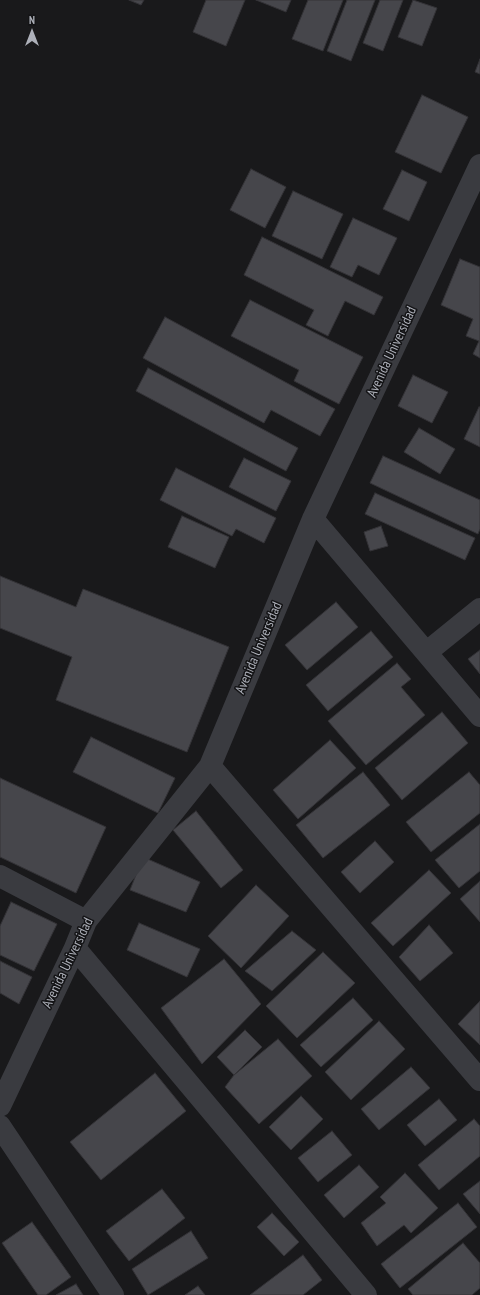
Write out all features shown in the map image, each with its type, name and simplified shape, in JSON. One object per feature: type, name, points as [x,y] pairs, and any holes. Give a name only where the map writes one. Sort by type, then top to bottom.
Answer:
[{"type":"street","name":"Avenida Universidad","points":[[0,1106],[75,948],[86,921],[210,766],[313,520],[480,165]]},
{"type":"street","points":[[313,520],[480,716]]},
{"type":"street","points":[[427,652],[480,609]]},
{"type":"street","points":[[210,766],[480,1080]]},
{"type":"street","points":[[0,876],[86,921]]},
{"type":"street","points":[[75,948],[366,1295]]},
{"type":"street","points":[[0,1126],[113,1295]]},
{"type":"building","points":[[129,0],[144,0],[141,5]]},
{"type":"building","points":[[206,0],[245,0],[226,46],[193,32]]},
{"type":"building","points":[[256,0],[291,0],[286,12]]},
{"type":"building","points":[[308,0],[343,0],[323,51],[292,39]]},
{"type":"building","points":[[347,0],[375,0],[351,61],[327,51]]},
{"type":"building","points":[[380,0],[403,0],[383,51],[363,43]]},
{"type":"building","points":[[413,0],[437,8],[422,46],[398,37]]},
{"type":"building","points":[[480,59],[480,74],[475,72]]},
{"type":"building","points":[[422,95],[468,117],[441,173],[395,152]]},
{"type":"building","points":[[251,169],[286,187],[265,228],[230,210]]},
{"type":"building","points":[[402,170],[427,182],[409,221],[383,209]]},
{"type":"building","points":[[293,191],[343,214],[322,259],[272,236]]},
{"type":"building","points":[[353,218],[397,238],[379,275],[358,265],[352,277],[330,267]]},
{"type":"building","points":[[262,237],[383,297],[374,315],[345,301],[328,336],[306,325],[314,310],[244,275]]},
{"type":"building","points":[[460,259],[480,267],[480,358],[473,354],[479,341],[466,336],[473,319],[441,305]]},
{"type":"building","points":[[250,300],[363,357],[339,404],[294,381],[299,370],[231,336]]},
{"type":"building","points":[[165,317],[335,409],[320,436],[271,410],[264,423],[143,358]]},
{"type":"building","points":[[148,368],[298,448],[286,471],[136,391]]},
{"type":"building","points":[[413,375],[448,392],[432,423],[398,406]]},
{"type":"building","points":[[480,407],[480,447],[464,439]]},
{"type":"building","points":[[419,428],[455,449],[440,474],[404,452]]},
{"type":"building","points":[[383,456],[480,500],[480,529],[478,534],[370,483]]},
{"type":"building","points":[[244,458],[291,481],[276,511],[229,487]]},
{"type":"building","points":[[176,468],[276,518],[264,543],[236,529],[232,536],[160,500]]},
{"type":"building","points":[[375,493],[475,538],[465,560],[365,514]]},
{"type":"building","points":[[182,516],[229,537],[215,568],[168,547]]},
{"type":"building","points":[[381,526],[388,546],[370,551],[364,532]]},
{"type":"building","points":[[0,576],[76,607],[83,589],[229,647],[187,752],[56,700],[72,657],[0,628]]},
{"type":"building","points":[[336,602],[358,627],[307,670],[285,645]]},
{"type":"building","points":[[371,631],[393,657],[328,711],[306,685]]},
{"type":"building","points":[[480,650],[480,674],[468,659]]},
{"type":"building","points":[[397,663],[411,679],[401,687],[425,715],[366,765],[328,721]]},
{"type":"building","points":[[442,712],[468,743],[402,800],[375,768]]},
{"type":"building","points":[[91,737],[175,778],[158,813],[73,772]]},
{"type":"building","points":[[330,740],[356,768],[298,819],[273,790]]},
{"type":"building","points":[[363,772],[390,805],[323,858],[296,825]]},
{"type":"building","points":[[469,772],[480,785],[480,813],[431,852],[406,822]]},
{"type":"building","points":[[0,778],[106,827],[76,893],[0,857]]},
{"type":"building","points":[[196,811],[243,870],[221,888],[173,830]]},
{"type":"building","points":[[480,824],[480,871],[459,888],[435,860]]},
{"type":"building","points":[[375,841],[394,862],[360,893],[341,872]]},
{"type":"building","points":[[143,857],[200,882],[186,912],[130,890]]},
{"type":"building","points":[[429,870],[451,893],[393,946],[371,923]]},
{"type":"building","points":[[480,881],[480,922],[460,899]]},
{"type":"building","points":[[256,885],[289,916],[241,968],[208,936]]},
{"type":"building","points":[[11,902],[57,924],[34,971],[0,955],[0,926]]},
{"type":"building","points":[[139,923],[200,949],[187,977],[127,950]]},
{"type":"building","points":[[429,925],[453,953],[420,981],[399,957]]},
{"type":"building","points":[[292,931],[316,950],[272,991],[245,971]]},
{"type":"building","points":[[323,952],[355,983],[297,1038],[266,1006]]},
{"type":"building","points":[[224,959],[261,1004],[202,1064],[161,1008]]},
{"type":"building","points":[[0,961],[32,977],[19,1004],[0,993]]},
{"type":"building","points":[[353,998],[373,1020],[321,1067],[300,1045]]},
{"type":"building","points":[[480,1001],[480,1045],[458,1024]]},
{"type":"building","points":[[379,1021],[405,1049],[351,1100],[325,1072]]},
{"type":"building","points":[[245,1030],[262,1047],[234,1075],[217,1057]]},
{"type":"building","points":[[278,1039],[312,1076],[259,1124],[225,1087],[234,1075]]},
{"type":"building","points":[[411,1067],[430,1088],[379,1130],[361,1109]]},
{"type":"building","points":[[155,1073],[186,1111],[101,1180],[70,1142]]},
{"type":"building","points":[[301,1096],[323,1119],[291,1150],[269,1127]]},
{"type":"building","points":[[439,1099],[457,1120],[425,1146],[407,1125]]},
{"type":"building","points":[[474,1119],[480,1126],[480,1156],[439,1190],[418,1165]]},
{"type":"building","points":[[332,1131],[352,1155],[318,1182],[298,1158]]},
{"type":"building","points":[[359,1165],[379,1187],[344,1218],[324,1195]]},
{"type":"building","points":[[405,1173],[438,1208],[411,1233],[404,1225],[377,1246],[361,1223],[386,1203],[380,1197]]},
{"type":"building","points":[[480,1181],[480,1214],[463,1194]]},
{"type":"building","points":[[162,1189],[185,1218],[129,1261],[106,1231]]},
{"type":"building","points":[[458,1203],[477,1227],[400,1288],[381,1264]]},
{"type":"building","points":[[272,1213],[299,1242],[284,1256],[257,1227]]},
{"type":"building","points":[[32,1222],[71,1277],[46,1295],[38,1295],[2,1243]]},
{"type":"building","points":[[191,1231],[208,1258],[148,1295],[132,1269]]},
{"type":"building","points":[[463,1243],[480,1263],[480,1288],[472,1295],[413,1295],[408,1289]]},
{"type":"building","points":[[303,1255],[322,1280],[303,1295],[250,1295]]},
{"type":"building","points":[[76,1284],[83,1295],[56,1295]]},
{"type":"building","points":[[198,1286],[205,1295],[185,1295]]}]
